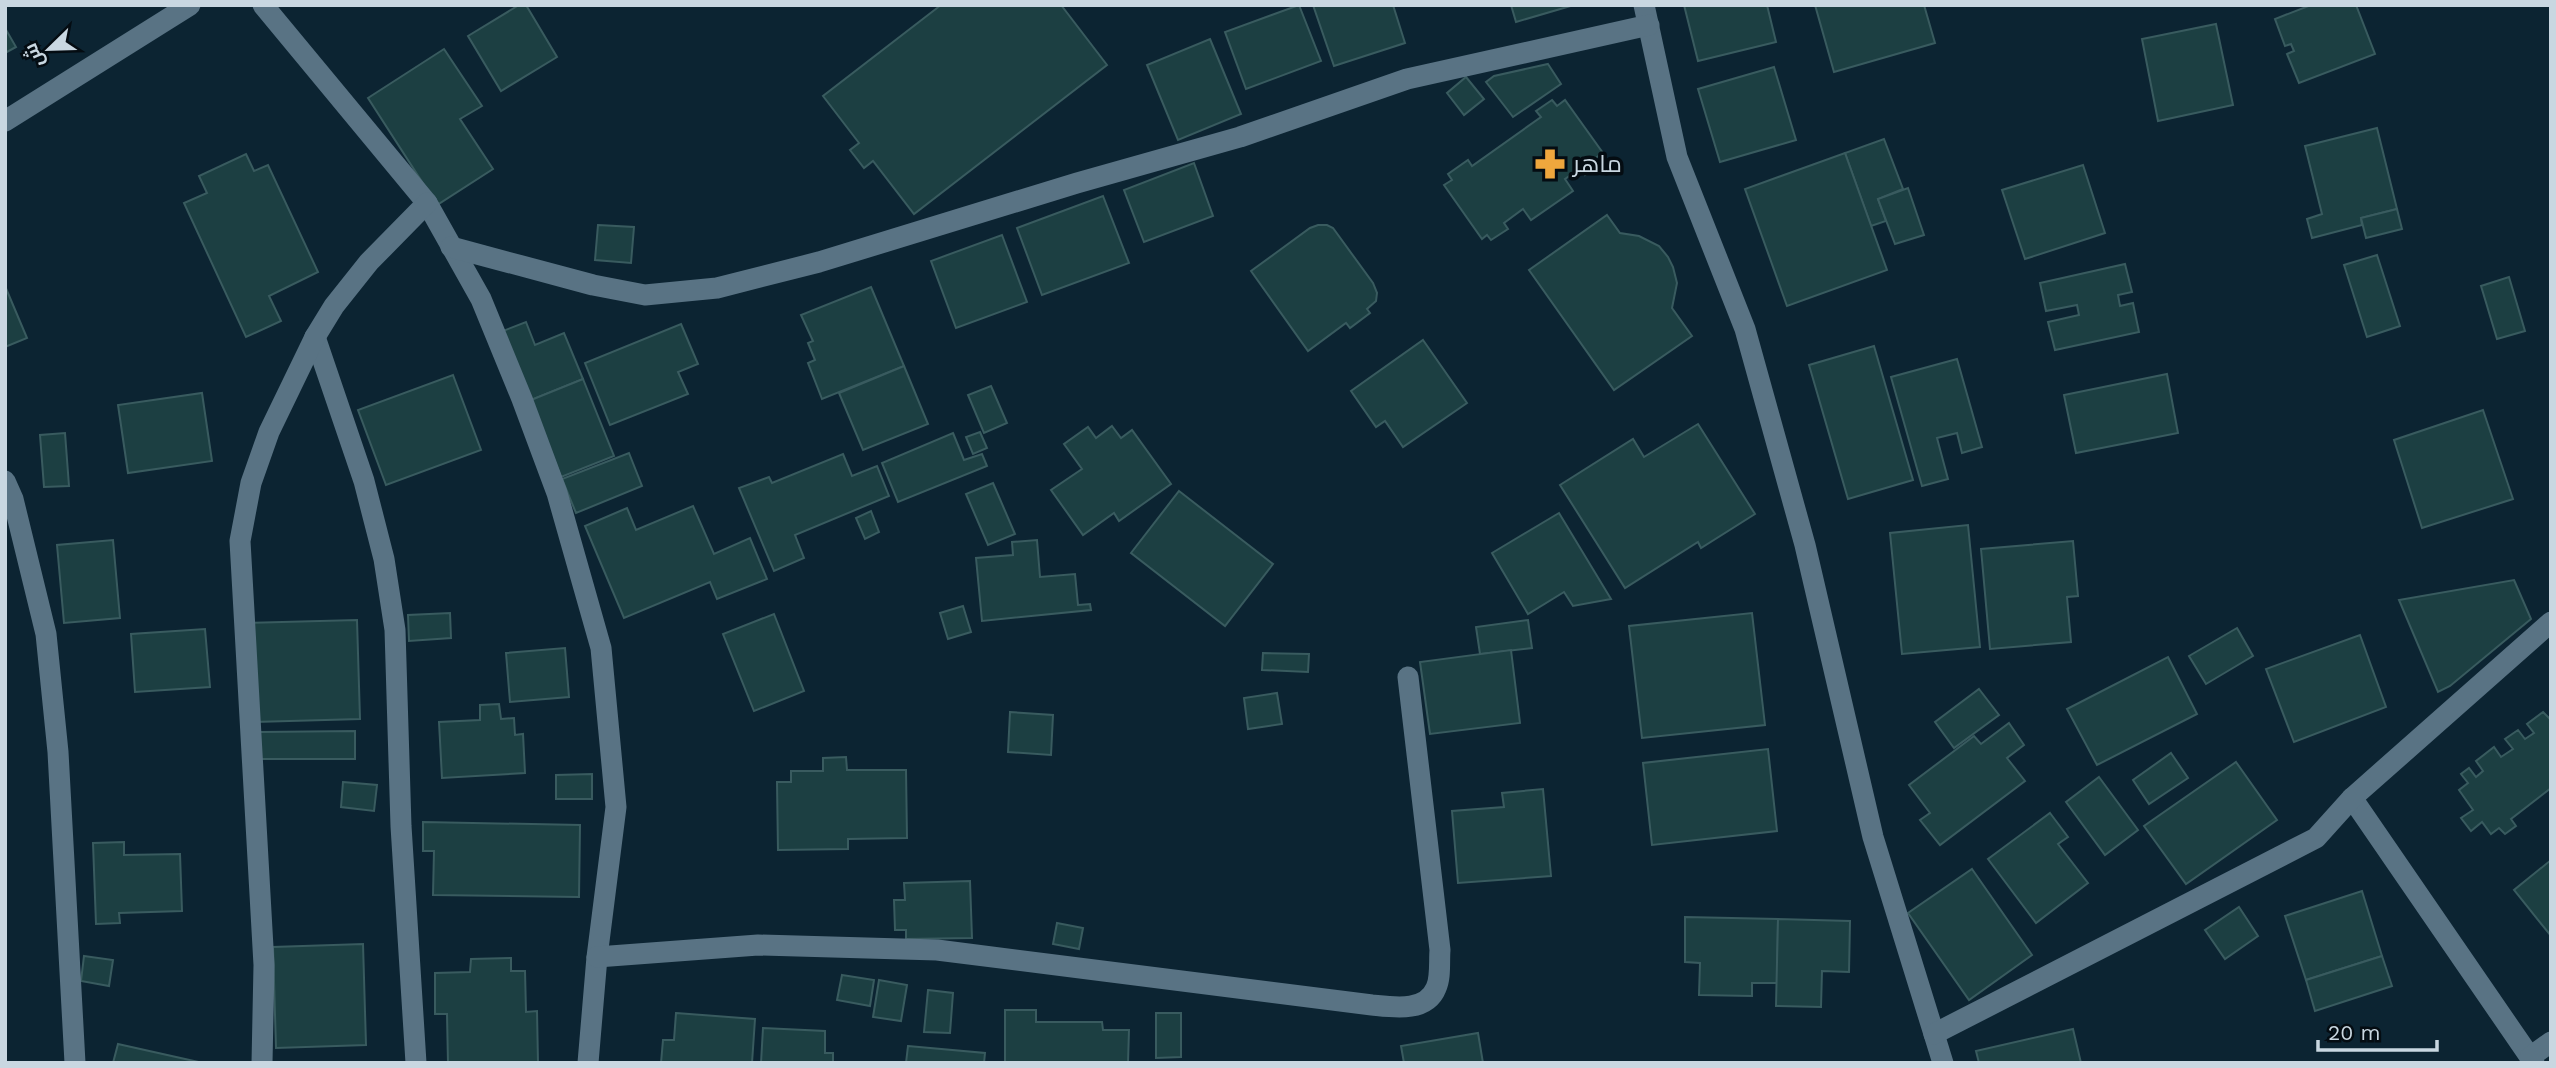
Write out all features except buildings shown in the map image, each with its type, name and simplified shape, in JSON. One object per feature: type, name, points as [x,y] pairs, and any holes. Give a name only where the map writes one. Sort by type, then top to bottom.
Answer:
[{"type":"street","points":[[5,121],[190,5]]},
{"type":"street","points":[[263,5],[427,203],[481,299],[527,410],[557,492],[601,648],[615,807],[597,957],[588,1063]]},
{"type":"street","points":[[451,247],[593,285],[645,295],[717,288],[819,262],[1065,186],[1240,137],[1407,79],[1647,15],[1677,157],[1745,328],[1805,545],[1873,837],[1943,1063]]},
{"type":"street","points":[[262,1063],[264,965],[240,541],[251,483],[269,432],[315,337],[334,306],[369,262],[427,203]]},
{"type":"street","points":[[315,337],[364,481],[384,559],[395,630],[401,827],[416,1063]]},
{"type":"street","points":[[5,481],[13,499],[46,635],[58,752],[75,1063]]},
{"type":"street","points":[[1934,1034],[2316,838],[2352,799],[2551,622]]},
{"type":"street","points":[[597,957],[758,944],[937,950],[1372,1005],[1416,1005],[1432,995],[1437,986],[1440,950],[1408,677]]},
{"type":"street","points":[[2352,799],[2532,1060],[2551,1042]]},
{"type":"place","name":"ماهر","points":[[1550,164]]}]
